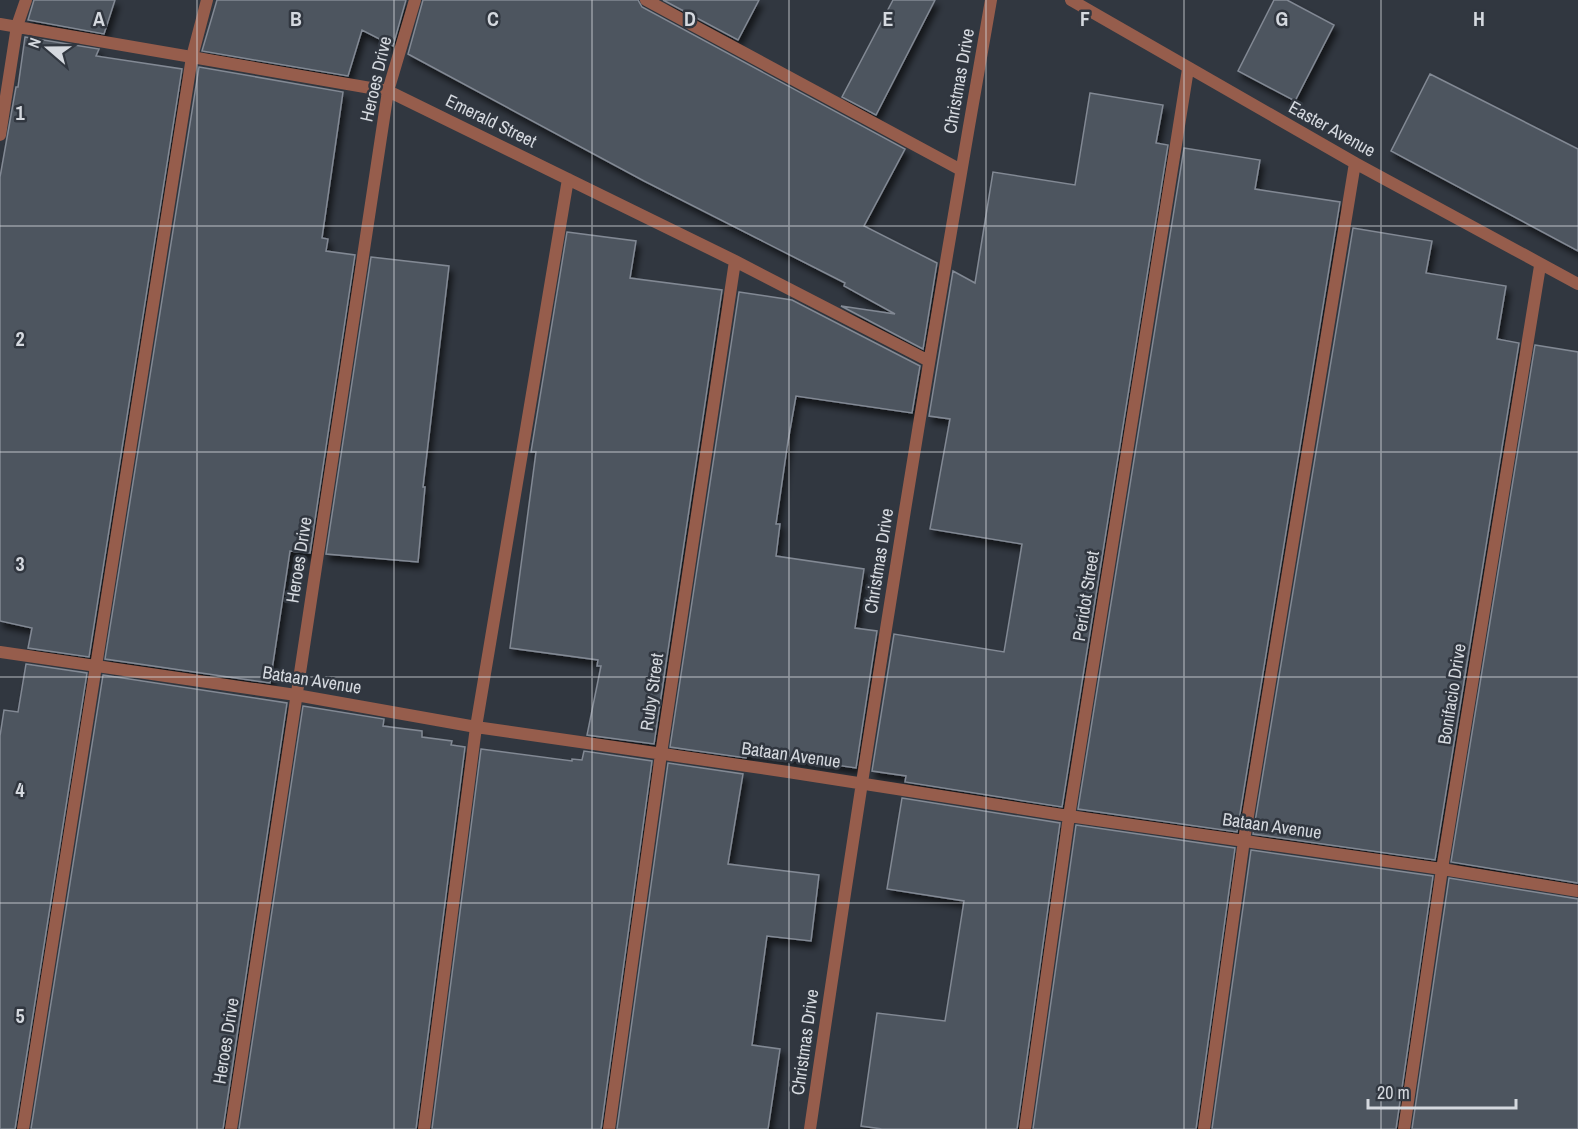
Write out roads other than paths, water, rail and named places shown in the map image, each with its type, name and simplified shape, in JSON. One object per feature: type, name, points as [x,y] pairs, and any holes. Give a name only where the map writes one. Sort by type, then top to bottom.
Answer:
[{"type":"street","points":[[0,135],[17,26],[26,0]]},
{"type":"street","points":[[23,1129],[192,57],[207,0]]},
{"type":"street","name":"Heroes Drive","points":[[231,1129],[388,91],[415,0]]},
{"type":"street","points":[[646,0],[961,170]]},
{"type":"street","name":"Christmas Drive","points":[[810,1129],[861,783],[929,361],[991,0]]},
{"type":"street","name":"Easter Avenue","points":[[1071,0],[1355,163],[1540,266],[1578,284]]},
{"type":"street","name":"Emerald Street","points":[[0,24],[388,91],[735,261],[929,361]]},
{"type":"street","name":"Peridot Street","points":[[1025,1129],[1069,816],[1188,69]]},
{"type":"street","points":[[1204,1129],[1244,840],[1355,163]]},
{"type":"street","points":[[424,1129],[476,727],[568,179]]},
{"type":"street","name":"Ruby Street","points":[[609,1129],[735,261]]},
{"type":"street","name":"Bonifacio Drive","points":[[1404,1129],[1442,869],[1540,266]]},
{"type":"street","name":"Bataan Avenue","points":[[0,652],[297,695],[476,727],[1578,891]]}]
